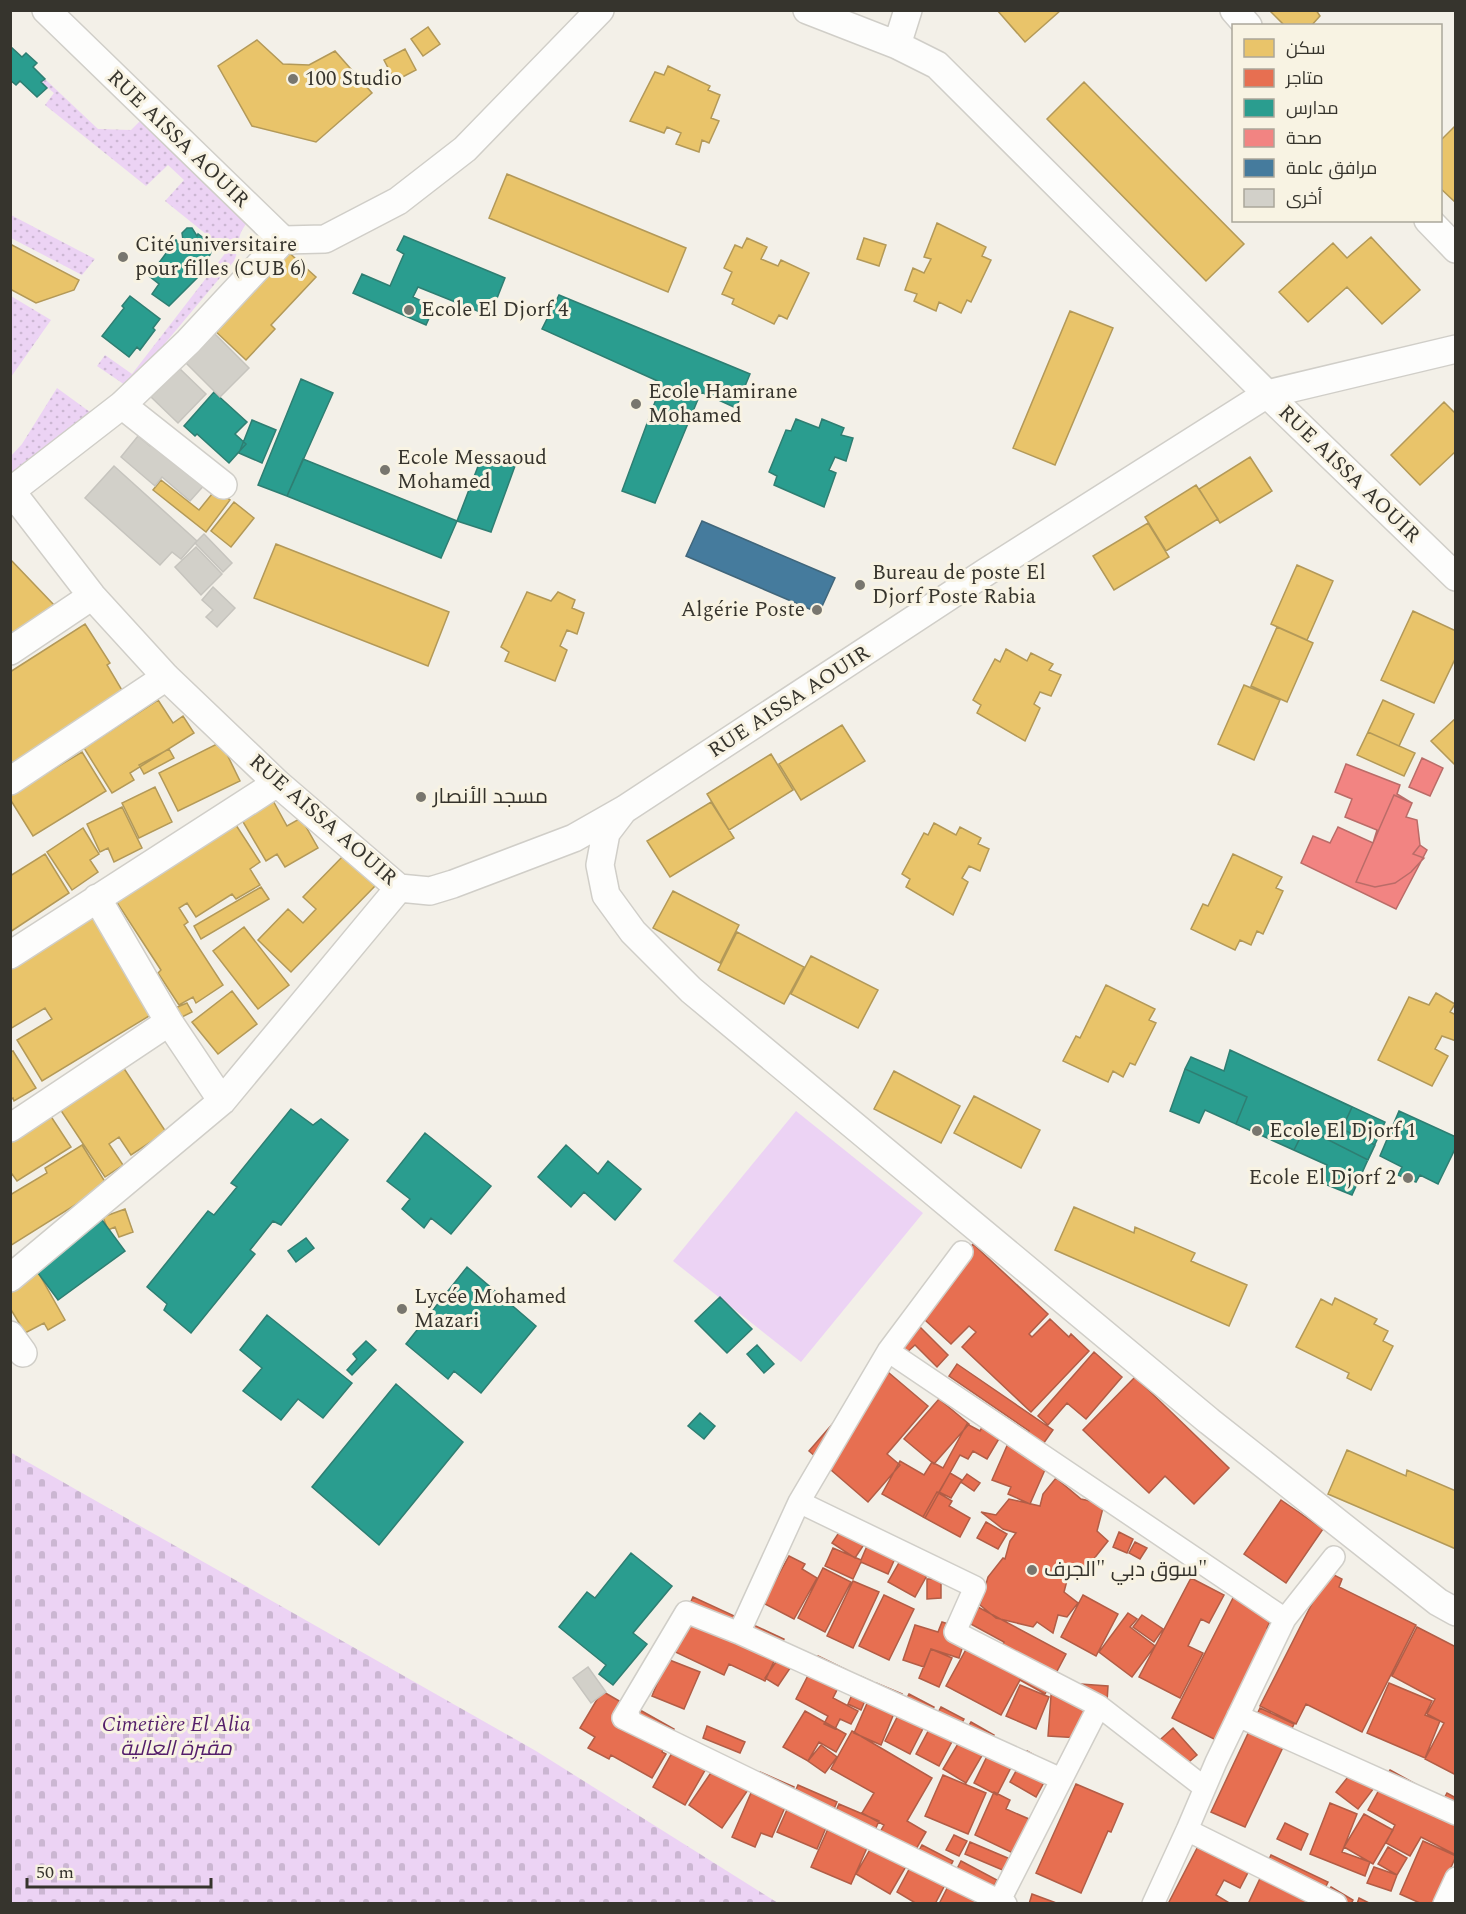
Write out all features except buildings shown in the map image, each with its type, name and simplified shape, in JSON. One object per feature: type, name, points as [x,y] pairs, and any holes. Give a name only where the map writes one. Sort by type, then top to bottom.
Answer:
[{"type":"street","name":"RUE AISSA AOUIR","points":[[46,10],[283,240],[188,342],[122,405],[11,491],[92,596],[166,677],[277,783],[399,888],[430,891],[453,884],[574,837],[625,809],[986,572],[1267,394],[1455,577]]},
{"type":"street","points":[[283,240],[325,239],[398,201],[465,149],[600,10]]},
{"type":"street","points":[[807,10],[897,45],[936,65],[1267,394],[1455,349]]},
{"type":"street","points":[[897,45],[908,10]]},
{"type":"street","points":[[1234,10],[1246,24]]},
{"type":"street","points":[[1430,222],[1455,249]]},
{"type":"street","points":[[122,405],[223,485]]},
{"type":"street","points":[[10,651],[92,596]]},
{"type":"street","points":[[10,781],[166,677]]},
{"type":"street","points":[[10,955],[277,783]]},
{"type":"street","points":[[625,809],[606,833],[600,865],[606,895],[633,932],[691,990],[1216,1427],[1437,1602],[1455,1612]]},
{"type":"street","points":[[10,1278],[222,1101],[399,888]]},
{"type":"street","points":[[97,898],[170,1022],[222,1101]]},
{"type":"street","points":[[10,1128],[170,1022]]},
{"type":"street","points":[[740,1633],[799,1502],[888,1351],[962,1252]]},
{"type":"street","points":[[888,1351],[1285,1619]]},
{"type":"street","points":[[799,1502],[975,1587],[955,1632],[1099,1706],[1205,1788]]},
{"type":"street","points":[[1153,1904],[1238,1716],[1285,1619],[1334,1557]]},
{"type":"street","points":[[1061,1779],[740,1633],[686,1612],[626,1717],[1003,1902],[1061,1779],[1099,1706]]},
{"type":"street","points":[[1238,1716],[1455,1814]]},
{"type":"street","points":[[1187,1830],[1336,1904]]},
{"type":"street","points":[[1444,1904],[1455,1878]]},
{"type":"green space","points":[[45,79],[98,129],[131,130],[140,121],[246,224],[240,234],[234,261],[141,372],[125,385],[97,366],[105,355],[132,374],[227,251],[165,201],[184,180],[168,165],[146,186],[45,105],[54,93],[41,82]]},
{"type":"green space","points":[[11,215],[95,259],[82,275],[11,238]]},
{"type":"green space","points":[[11,296],[51,320],[11,377]]},
{"type":"green space","points":[[57,388],[90,412],[11,474],[11,456],[22,444]]},
{"type":"green space","points":[[796,1111],[923,1213],[801,1362],[673,1261]]},
{"type":"green space","name":"Cimetière El Alia مقبرة العالية","points":[[10,1452],[536,1751],[778,1903],[11,1903]]},
{"type":"place","name":"100 Studio","points":[[293,79]]},
{"type":"place","name":"Cité universitaire pour filles (CUB 6)","points":[[123,257]]},
{"type":"place","name":"Ecole El Djorf 4","points":[[409,310]]},
{"type":"place","name":"Ecole Hamirane Mohamed","points":[[636,404]]},
{"type":"place","name":"Ecole Messaoud Mohamed","points":[[385,470]]},
{"type":"place","name":"Bureau de poste El Djorf Poste Rabia","points":[[860,585]]},
{"type":"place","name":"Algérie Poste","points":[[817,610]]},
{"type":"place","name":"مسجد الأنصار","points":[[421,797]]},
{"type":"place","name":"Ecole El Djorf 1","points":[[1257,1131]]},
{"type":"place","name":"Ecole El Djorf 2","points":[[1408,1178]]},
{"type":"place","name":"Lycée Mohamed Mazari","points":[[402,1309]]},
{"type":"place","name":"سوق دبي \"الجرف\"","points":[[1032,1570]]}]
